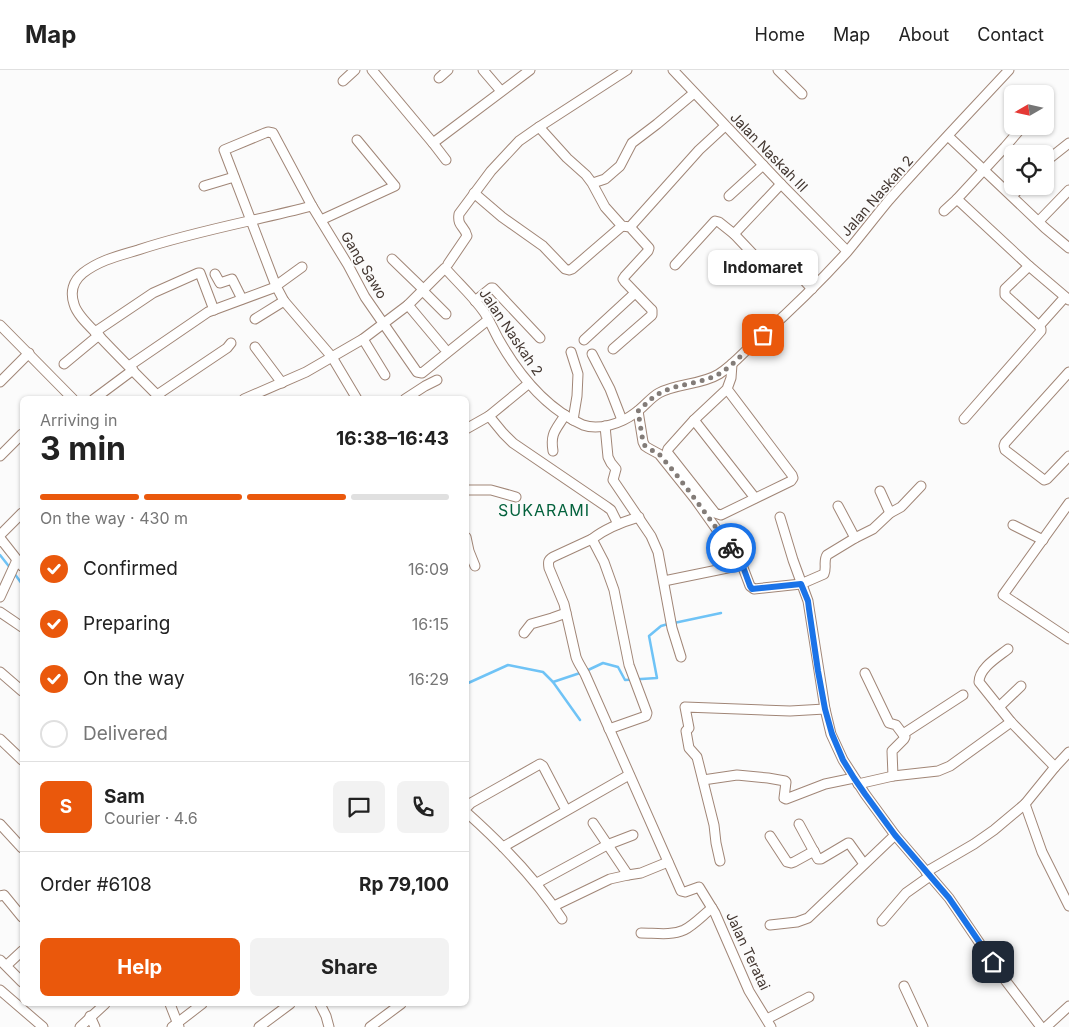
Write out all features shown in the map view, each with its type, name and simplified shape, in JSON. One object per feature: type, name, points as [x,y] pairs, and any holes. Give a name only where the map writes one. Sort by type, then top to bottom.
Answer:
[{"type":"street","points":[[343,81],[355,70]]},
{"type":"street","points":[[372,70],[446,160]]},
{"type":"street","points":[[439,78],[448,70]]},
{"type":"street","points":[[482,70],[500,91]]},
{"type":"street","points":[[433,143],[530,70]]},
{"type":"street","points":[[448,264],[467,236],[467,233],[460,225],[459,214],[491,171],[519,141],[627,70]]},
{"type":"street","name":"Jalan Naskah III","points":[[673,70],[847,251]]},
{"type":"street","points":[[778,70],[802,94]]},
{"type":"street","name":"Jalan Naskah 2","points":[[251,396],[306,372],[363,339],[408,305],[444,268],[476,301],[528,384],[538,394],[569,417],[586,426],[606,426],[622,420],[638,411],[653,397],[663,391],[711,378],[718,374],[732,364],[789,313],[1009,70]]},
{"type":"street","points":[[593,184],[606,179],[620,166],[632,143],[694,93]]},
{"type":"street","points":[[474,193],[502,217],[543,246],[565,269],[569,270],[626,227],[699,150],[725,126]]},
{"type":"street","points":[[539,127],[567,158],[586,175],[605,207],[648,246],[649,249],[624,278],[625,282],[652,310],[652,315],[613,349]]},
{"type":"street","name":"Gang Sawo","points":[[234,176],[224,150],[265,133],[273,133],[312,206],[365,297],[417,372],[422,372],[488,320]]},
{"type":"street","points":[[944,211],[1016,135]]},
{"type":"street","points":[[948,136],[1045,228],[1069,248]]},
{"type":"street","points":[[320,220],[395,186],[357,140]]},
{"type":"street","points":[[1054,155],[1069,143]]},
{"type":"street","points":[[728,196],[763,165]]},
{"type":"street","points":[[204,186],[234,176],[250,221],[284,301],[332,357],[355,396]]},
{"type":"street","points":[[734,234],[781,184]]},
{"type":"street","points":[[1039,221],[1069,190]]},
{"type":"street","points":[[957,199],[1028,266],[1067,299],[1039,326]]},
{"type":"street","points":[[158,396],[88,325],[74,306],[72,293],[74,283],[82,274],[102,261],[201,231],[312,206]]},
{"type":"street","points":[[675,265],[716,221],[734,234],[769,272],[790,265],[812,289]]},
{"type":"street","points":[[392,259],[446,314]]},
{"type":"street","points":[[964,419],[1041,330],[1004,292],[1005,288],[1028,266]]},
{"type":"street","points":[[98,396],[131,368],[208,312],[276,286],[302,268]]},
{"type":"street","points":[[64,364],[97,334],[153,292],[198,273],[200,273],[214,310]]},
{"type":"street","points":[[215,274],[220,283],[232,279],[242,299]]},
{"type":"street","points":[[476,301],[493,288],[540,338]]},
{"type":"street","points":[[584,340],[635,293]]},
{"type":"street","points":[[255,319],[284,301]]},
{"type":"street","points":[[408,305],[444,348]]},
{"type":"street","points":[[0,326],[70,395]]},
{"type":"street","points":[[363,339],[385,375]]},
{"type":"street","points":[[160,396],[228,348],[231,343]]},
{"type":"street","points":[[255,346],[282,383]]},
{"type":"street","points":[[553,451],[551,440],[553,435],[569,417],[577,396],[578,374],[571,352]]},
{"type":"street","points":[[0,382],[29,353]]},
{"type":"street","points":[[592,354],[610,389],[622,420]]},
{"type":"street","points":[[727,389],[793,477],[791,481],[724,514],[718,515],[668,455],[667,450],[694,420],[727,389],[731,378],[732,364]]},
{"type":"street","points":[[1069,372],[1027,417],[1004,446],[1005,450],[1044,480],[1047,480],[1069,456]]},
{"type":"street","points":[[410,396],[437,380]]},
{"type":"street","points":[[469,427],[489,416],[528,384]]},
{"type":"street","points":[[638,411],[645,446],[659,454],[695,499],[742,564],[750,586],[754,589],[801,584],[824,574],[826,570],[825,558],[827,555],[873,529],[890,512],[901,507],[921,486]]},
{"type":"street","points":[[489,416],[513,443],[611,510],[618,524]]},
{"type":"street","points":[[694,420],[755,498]]},
{"type":"street","points":[[606,426],[608,457],[616,469],[613,480],[651,536],[658,552],[672,624],[681,657]]},
{"type":"street","points":[[0,455],[20,436]]},
{"type":"street","points":[[469,490],[491,490],[516,497]]},
{"type":"street","points":[[880,491],[890,512]]},
{"type":"street","points":[[1069,502],[1003,595],[1069,639]]},
{"type":"street","points":[[838,506],[855,538]]},
{"type":"street","points":[[0,597],[10,574],[18,563],[0,536],[20,515]]},
{"type":"street","points":[[554,906],[610,879],[641,873],[668,862],[584,671],[576,657],[566,612],[548,562],[553,557],[592,539],[618,524],[639,517]]},
{"type":"street","points":[[780,517],[808,605],[825,709],[832,734],[843,760],[895,835],[949,898],[1002,976],[1041,1027]]},
{"type":"street","points":[[1013,525],[1042,540]]},
{"type":"street","points":[[592,539],[604,562],[614,590],[629,665],[647,715],[609,729]]},
{"type":"street","points":[[469,552],[475,566]]},
{"type":"street","points":[[664,581],[742,564]]},
{"type":"street","points":[[0,612],[20,626]]},
{"type":"street","points":[[524,634],[531,624],[566,612]]},
{"type":"street","points":[[1008,649],[988,664],[978,679],[979,682],[1011,722],[1054,767]]},
{"type":"street","points":[[0,672],[20,689]]},
{"type":"street","points":[[866,673],[889,723],[896,725],[903,734],[904,738],[892,751],[893,776]]},
{"type":"street","points":[[999,707],[1021,686]]},
{"type":"street","points":[[903,734],[963,695]]},
{"type":"street","points":[[720,861],[714,825],[697,756],[689,748],[686,731],[689,728],[685,707],[790,712],[825,709]]},
{"type":"street","points":[[702,780],[737,775],[784,780],[786,782],[784,798],[787,799],[825,784],[938,771],[946,768],[1011,722]]},
{"type":"street","points":[[0,739],[20,758]]},
{"type":"street","points":[[882,921],[906,893],[928,874],[994,830],[1025,804],[1054,767],[1069,752]]},
{"type":"street","points":[[469,806],[540,764],[544,766],[566,810]]},
{"type":"street","points":[[503,847],[629,775]]},
{"type":"street","points":[[1025,804],[1042,852],[1069,906]]},
{"type":"street","points":[[469,813],[537,883],[562,919]]},
{"type":"street","points":[[593,823],[628,875]]},
{"type":"street","points":[[0,824],[20,846]]},
{"type":"street","points":[[799,824],[818,859],[848,843],[864,864]]},
{"type":"street","points":[[537,883],[607,845],[633,835]]},
{"type":"street","points":[[770,925],[797,922],[808,918],[895,835]]},
{"type":"street","points":[[770,836],[788,862],[794,862],[814,851]]},
{"type":"street","name":"Jalan Teratai","points":[[668,862],[681,892],[699,887],[712,908],[744,980],[769,1023]]},
{"type":"street","points":[[0,896],[4,895],[20,915]]},
{"type":"street","points":[[641,933],[677,932],[687,928],[712,908]]},
{"type":"street","points":[[20,952],[3,963],[20,980]]},
{"type":"street","points":[[904,986],[923,1027]]},
{"type":"street","points":[[0,990],[38,1026]]},
{"type":"street","points":[[769,1023],[809,997]]},
{"type":"street","points":[[80,1027],[102,1006]]},
{"type":"street","points":[[171,1006],[177,1026],[200,1006]]},
{"type":"street","points":[[259,1027],[287,1006]]},
{"type":"street","points":[[321,1006],[329,1027]]},
{"type":"street","points":[[370,1027],[398,1006]]},
{"type":"street","points":[[1046,1027],[1069,1006]]},
{"type":"street","points":[[90,1016],[95,1027]]},
{"type":"waterway","points":[[0,555],[11,569]]},
{"type":"waterway","points":[[14,573],[20,581]]},
{"type":"waterway","points":[[674,623],[721,613]]},
{"type":"waterway","points":[[586,671],[603,663],[618,667],[625,680],[657,678],[649,636],[661,626],[668,624]]},
{"type":"waterway","points":[[469,683],[508,665],[543,672],[553,682],[580,720]]},
{"type":"waterway","points":[[553,682],[580,673]]},
{"type":"way so far","points":[[731,548],[667,463],[659,454],[645,446],[638,411],[653,397],[663,391],[711,378],[718,374],[732,364],[763,335]]},
{"type":"place","name":"Indomaret","points":[[763,335]]},
{"type":"district","name":"SUKARAMI","points":[[544,510]]},
{"type":"route","points":[[731,548],[742,564],[752,589],[801,584],[808,601],[825,709],[832,734],[843,760],[895,835],[949,898],[993,962]]}]
